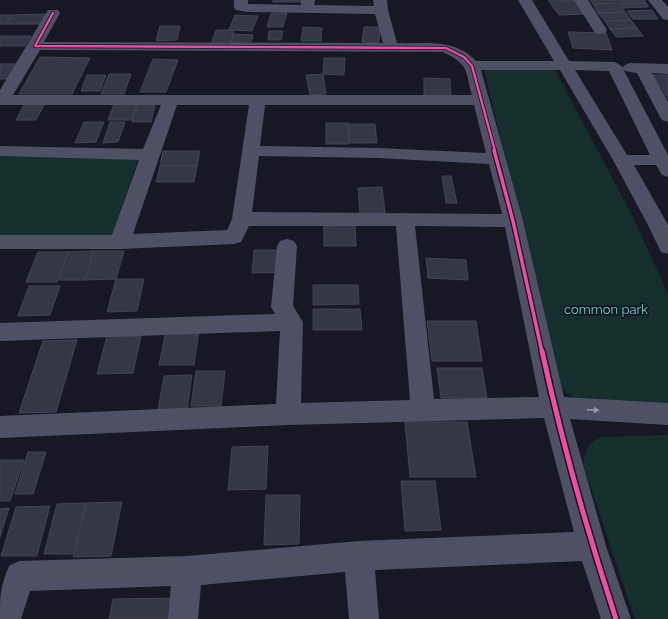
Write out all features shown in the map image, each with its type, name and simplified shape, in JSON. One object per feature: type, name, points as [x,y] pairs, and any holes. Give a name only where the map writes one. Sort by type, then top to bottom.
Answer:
[{"type":"street","points":[[241,0],[241,6],[247,8],[307,5],[381,5],[391,48]]},
{"type":"street","points":[[525,0],[566,65],[622,160],[658,225],[668,247]]},
{"type":"street","points":[[581,0],[600,30]]},
{"type":"street","points":[[655,0],[668,16]]},
{"type":"street","points":[[1,100],[35,46],[53,13]]},
{"type":"street","points":[[35,46],[446,48],[464,57],[472,66],[513,220],[554,407],[592,546],[616,619]]},
{"type":"street","points":[[472,66],[566,65],[668,69]]},
{"type":"street","points":[[614,67],[666,164]]},
{"type":"street","points":[[642,68],[668,116]]},
{"type":"street","points":[[1,100],[481,100]]},
{"type":"street","points":[[120,242],[171,100]]},
{"type":"street","points":[[0,242],[120,242],[234,237],[242,219],[258,100]]},
{"type":"street","points":[[0,151],[150,155]]},
{"type":"street","points":[[251,151],[378,153],[497,159]]},
{"type":"street","points":[[622,160],[666,164]]},
{"type":"street","points":[[242,219],[513,220]]},
{"type":"street","points":[[405,219],[423,411]]},
{"type":"street","points":[[287,246],[282,307],[292,322],[288,414]]},
{"type":"street","points":[[0,332],[292,322]]},
{"type":"street","points":[[0,427],[288,414],[554,407],[668,414]]},
{"type":"street","points":[[6,619],[19,576],[187,571],[359,556],[592,546]]},
{"type":"street","points":[[359,556],[364,619]]},
{"type":"street","points":[[183,619],[187,571]]},
{"type":"green space","name":"common park","points":[[554,68],[633,217],[668,294],[668,406],[581,402],[562,389],[484,70]]},
{"type":"green space","points":[[0,156],[138,159],[112,236],[0,236]]},
{"type":"green space","points":[[668,435],[668,619],[635,619],[583,465],[587,448],[600,437]]},
{"type":"building","points":[[273,0],[303,0],[303,2],[273,2]]},
{"type":"building","points":[[548,0],[575,0],[586,14],[559,15]]},
{"type":"building","points":[[590,0],[616,0],[618,3],[593,4]]},
{"type":"building","points":[[618,0],[644,0],[646,3],[620,4]]},
{"type":"building","points":[[618,3],[625,12],[598,13],[593,4]]},
{"type":"building","points":[[646,3],[649,7],[623,8],[620,4]]},
{"type":"building","points":[[652,10],[658,19],[633,19],[627,11]]},
{"type":"building","points":[[625,12],[631,20],[605,21],[598,13]]},
{"type":"building","points":[[271,13],[287,13],[283,27],[267,27]]},
{"type":"building","points":[[46,14],[41,24],[6,24],[12,15]]},
{"type":"building","points":[[0,15],[12,15],[6,24],[0,24]]},
{"type":"building","points":[[235,15],[258,16],[252,31],[229,30]]},
{"type":"building","points":[[631,20],[637,28],[610,29],[605,21]]},
{"type":"building","points":[[160,26],[180,26],[177,40],[156,41]]},
{"type":"building","points":[[303,27],[322,28],[321,41],[301,41]]},
{"type":"building","points":[[364,27],[380,27],[379,43],[362,42]]},
{"type":"building","points":[[637,28],[643,36],[616,37],[610,29]]},
{"type":"building","points":[[216,30],[234,30],[230,45],[211,44]]},
{"type":"building","points":[[269,31],[283,31],[281,40],[268,40]]},
{"type":"building","points":[[568,32],[606,33],[612,50],[573,48]]},
{"type":"building","points":[[233,34],[253,35],[251,44],[231,44]]},
{"type":"building","points":[[0,36],[31,36],[25,46],[0,46]]},
{"type":"building","points":[[40,57],[90,58],[72,94],[19,94]]},
{"type":"building","points":[[324,58],[345,58],[344,75],[323,74]]},
{"type":"building","points":[[153,59],[178,60],[166,92],[140,92]]},
{"type":"building","points":[[0,64],[20,64],[11,79],[0,79]]},
{"type":"building","points":[[109,74],[131,74],[124,94],[101,94]]},
{"type":"building","points":[[323,74],[326,94],[310,95],[306,75]]},
{"type":"building","points":[[87,75],[106,75],[100,91],[81,91]]},
{"type":"building","points":[[653,75],[668,75],[668,99]]},
{"type":"building","points":[[424,78],[450,79],[451,97],[424,96]]},
{"type":"building","points":[[26,101],[46,101],[36,120],[16,120]]},
{"type":"building","points":[[156,101],[151,122],[132,122],[138,102]]},
{"type":"building","points":[[115,102],[138,102],[132,120],[108,120]]},
{"type":"building","points":[[84,122],[104,122],[96,142],[75,143]]},
{"type":"building","points":[[110,122],[125,122],[118,142],[103,143]]},
{"type":"building","points":[[326,123],[348,123],[349,144],[326,144]]},
{"type":"building","points":[[349,124],[375,124],[377,143],[350,143]]},
{"type":"building","points":[[163,151],[200,151],[197,166],[160,166]]},
{"type":"building","points":[[160,166],[197,166],[194,182],[156,182]]},
{"type":"building","points":[[442,176],[451,176],[457,203],[446,203]]},
{"type":"building","points":[[382,187],[385,213],[360,214],[358,188]]},
{"type":"building","points":[[355,225],[356,246],[324,246],[324,226]]},
{"type":"building","points":[[254,250],[282,250],[281,272],[252,273]]},
{"type":"building","points":[[94,251],[124,251],[116,279],[85,280]]},
{"type":"building","points":[[94,251],[85,280],[58,280],[68,252]]},
{"type":"building","points":[[38,252],[68,252],[57,282],[26,282]]},
{"type":"building","points":[[426,258],[466,260],[468,280],[428,278]]},
{"type":"building","points":[[116,279],[144,279],[137,311],[107,312]]},
{"type":"building","points":[[313,285],[358,285],[359,304],[313,305]]},
{"type":"building","points":[[29,286],[60,286],[50,315],[18,316]]},
{"type":"building","points":[[313,309],[360,309],[362,330],[313,330]]},
{"type":"building","points":[[427,321],[476,321],[482,361],[432,361]]},
{"type":"building","points":[[199,330],[194,365],[159,365],[166,331]]},
{"type":"building","points":[[107,336],[141,336],[133,373],[97,374]]},
{"type":"building","points":[[77,340],[56,412],[19,413],[43,341]]},
{"type":"building","points":[[437,368],[482,368],[487,398],[441,398]]},
{"type":"building","points":[[196,371],[225,371],[221,406],[191,406]]},
{"type":"building","points":[[192,375],[187,410],[158,410],[164,376]]},
{"type":"building","points":[[405,422],[467,422],[476,477],[410,477]]},
{"type":"building","points":[[268,446],[266,489],[228,490],[232,447]]},
{"type":"building","points":[[28,452],[46,452],[33,494],[15,494]]},
{"type":"building","points":[[0,460],[24,460],[10,501],[0,501]]},
{"type":"building","points":[[401,481],[435,481],[441,530],[405,531]]},
{"type":"building","points":[[266,495],[300,495],[299,544],[264,545]]},
{"type":"building","points":[[122,502],[111,556],[73,557],[86,503]]},
{"type":"building","points":[[86,503],[74,554],[44,554],[57,504]]},
{"type":"building","points":[[50,506],[37,556],[1,556],[16,507]]},
{"type":"building","points":[[9,508],[0,537],[0,509]]},
{"type":"building","points":[[177,598],[174,619],[109,619],[113,599]]},
{"type":"cycle path","points":[[53,13],[35,46],[446,48],[464,57],[472,66],[513,221],[554,407],[592,546],[616,619]]}]
